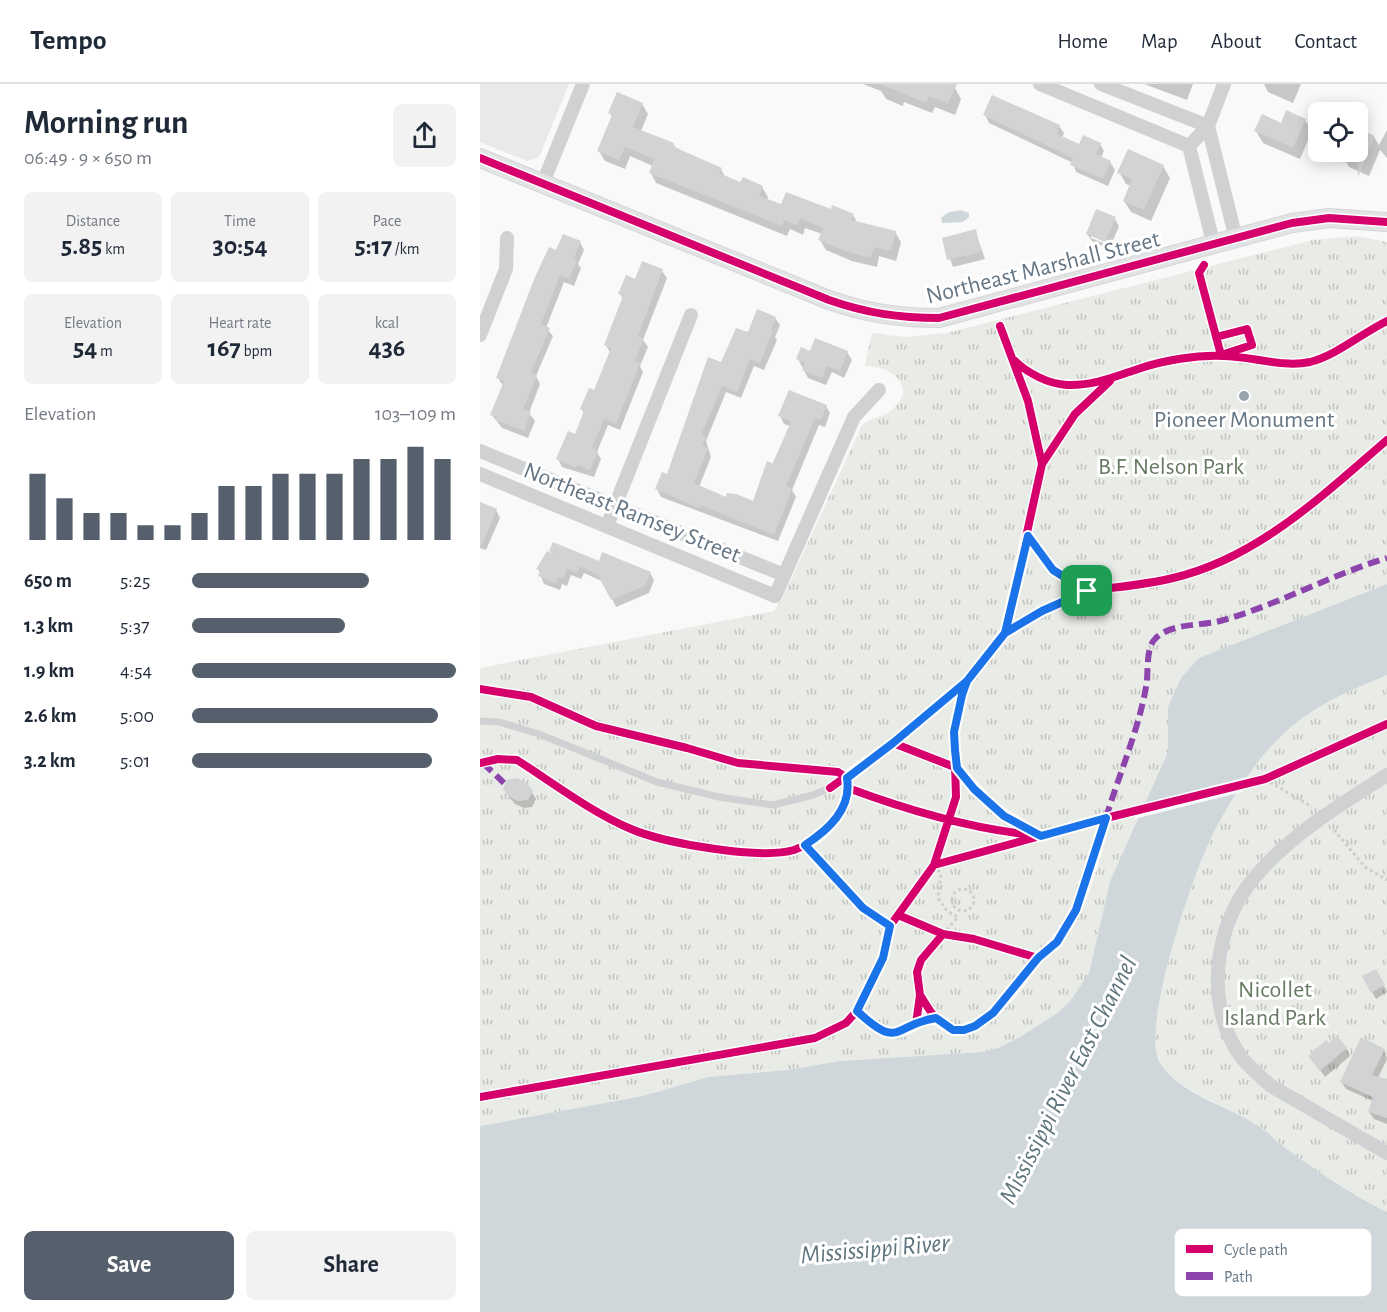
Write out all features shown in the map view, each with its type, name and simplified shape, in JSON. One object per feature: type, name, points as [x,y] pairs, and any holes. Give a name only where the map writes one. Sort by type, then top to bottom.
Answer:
[{"type":"street","points":[[543,183],[583,84]]},
{"type":"street","points":[[1040,84],[1189,146]]},
{"type":"street","points":[[1101,84],[1208,126]]},
{"type":"street","points":[[1189,146],[1208,126],[1224,84]]},
{"type":"street","points":[[1208,126],[1236,239]]},
{"type":"street","points":[[1189,146],[1214,246]]},
{"type":"street","name":"Northeast Marshall Street","points":[[480,158],[829,300],[865,312],[902,318],[939,318],[1214,246],[1292,223],[1329,218],[1387,222]]},
{"type":"street","points":[[480,335],[506,269],[507,238]]},
{"type":"street","points":[[608,526],[691,315]]},
{"type":"street","points":[[784,575],[854,417],[879,390]]},
{"type":"street","name":"Northeast Ramsey Street","points":[[480,451],[784,575],[775,596],[480,474]]},
{"type":"street","points":[[1387,775],[1324,818],[1261,870],[1234,910],[1223,941],[1218,980],[1219,999],[1224,1020],[1241,1057],[1271,1086],[1387,1153]]},
{"type":"lane","points":[[480,721],[499,722],[539,734],[657,782],[719,798],[773,806],[830,788]]},
{"type":"path","points":[[1262,780],[1274,775]]},
{"type":"path","points":[[1262,780],[1318,810]]},
{"type":"path","points":[[1334,830],[1365,867],[1387,880]]},
{"type":"path","points":[[928,873],[937,856]]},
{"type":"path","points":[[934,865],[945,862]]},
{"type":"path","points":[[934,865],[941,874],[938,898],[947,911],[958,917]]},
{"type":"path","points":[[963,889],[970,891],[974,901],[971,908],[960,911],[954,907],[951,900],[956,891],[963,889]]},
{"type":"path","points":[[941,936],[958,917],[960,911]]},
{"type":"shaded area","points":[[480,84],[569,84],[539,157],[527,161],[480,142]]},
{"type":"green space","name":"B.F. Nelson Park","points":[[1356,236],[1387,242],[1387,584],[1200,658],[1168,707],[1168,752],[1110,881],[1089,973],[1070,1001],[1059,1012],[1020,1037],[998,1048],[982,1052],[839,1061],[787,1070],[708,1077],[643,1096],[480,1126],[480,668],[774,611],[782,599],[862,425],[892,410],[900,401],[903,393],[898,379],[892,374],[875,367],[865,366],[872,333],[904,337],[947,333],[1313,240]]},
{"type":"green space","name":"Nicollet Island Park","points":[[1387,675],[1387,1212],[1321,1173],[1263,1129],[1180,1083],[1160,1063],[1156,1044],[1157,1017],[1163,983],[1184,909],[1207,847],[1237,792],[1252,769],[1278,738],[1302,717],[1329,701]]},
{"type":"water","points":[[961,210],[969,213],[969,217],[963,222],[942,223],[941,218],[949,212]]},
{"type":"water","points":[[1387,584],[1387,675],[1329,701],[1290,728],[1269,748],[1252,770],[1216,828],[1196,875],[1173,946],[1157,1017],[1156,1045],[1160,1063],[1180,1084],[1251,1121],[1321,1173],[1387,1212],[1387,1312],[480,1312],[480,1126],[643,1096],[708,1077],[787,1070],[839,1061],[982,1052],[998,1048],[1020,1037],[1059,1012],[1070,1001],[1089,973],[1110,881],[1168,752],[1168,707],[1181,678],[1199,658]]},
{"type":"pier","points":[[1251,776],[1242,792],[1134,819],[1140,804]]},
{"type":"building","points":[[880,84],[957,84],[948,104],[929,96],[926,103]]},
{"type":"building","points":[[617,92],[643,103],[633,127],[674,143],[673,146],[722,168],[719,173],[740,182],[743,177],[763,186],[759,196],[781,204],[786,192],[831,209],[832,205],[854,214],[851,220],[896,231],[891,251],[874,247],[871,258],[845,251],[818,240],[823,228],[800,218],[797,225],[784,220],[782,226],[649,173],[654,159],[625,147],[619,160],[597,151],[612,115],[608,113]]},
{"type":"building","points":[[992,95],[1060,125],[1057,134],[1079,144],[1083,135],[1101,143],[1096,154],[1111,161],[1103,179],[1070,165],[1073,158],[983,115]]},
{"type":"building","points":[[1286,110],[1306,119],[1293,148],[1254,131],[1262,114],[1281,123]]},
{"type":"building","points":[[1368,133],[1375,136],[1368,153]]},
{"type":"building","points":[[1128,149],[1164,165],[1144,210],[1123,201],[1132,179],[1117,173]]},
{"type":"building","points":[[1356,162],[1364,162],[1358,177],[1358,163]]},
{"type":"building","points":[[1096,209],[1116,217],[1105,242],[1086,234]]},
{"type":"building","points":[[976,229],[981,252],[947,260],[942,238]]},
{"type":"building","points":[[563,234],[581,241],[574,258],[577,260],[569,279],[560,275],[541,324],[550,328],[531,372],[537,375],[523,409],[531,412],[524,431],[496,420],[497,417],[490,415],[504,381],[496,378],[535,277],[549,247],[556,250]]},
{"type":"building","points":[[642,261],[663,269],[638,336],[644,338],[635,361],[640,363],[616,424],[604,419],[592,448],[598,451],[590,470],[577,465],[576,468],[556,459],[568,431],[575,434],[584,411],[580,409],[589,388],[594,390],[611,348],[604,345],[623,296],[618,294],[626,275],[635,279]]},
{"type":"building","points":[[757,309],[776,317],[771,330],[773,331],[760,363],[750,359],[737,392],[722,386],[701,435],[706,437],[702,446],[708,448],[694,483],[726,497],[727,493],[736,494],[753,501],[767,461],[773,464],[791,421],[778,416],[789,390],[827,405],[821,420],[815,418],[786,486],[792,489],[774,535],[700,505],[699,508],[655,489],[662,472],[667,474],[708,357],[721,362],[736,328],[748,332]]},
{"type":"building","points":[[815,338],[848,351],[840,371],[827,366],[822,378],[802,370],[805,363],[796,359],[801,347],[810,351]]},
{"type":"building","points":[[480,502],[497,509],[481,547],[480,547]]},
{"type":"building","points":[[553,542],[599,561],[602,552],[651,572],[645,586],[611,600],[598,575],[580,566],[577,573],[567,568],[563,579],[558,577],[555,583],[538,576],[540,570],[536,569],[547,551],[559,556],[549,551]]},
{"type":"building","points":[[517,778],[527,783],[533,791],[528,800],[518,801],[509,797],[503,789],[507,780]]},
{"type":"building","points":[[1376,969],[1385,985],[1371,993],[1362,976]]},
{"type":"building","points":[[1337,1036],[1347,1048],[1320,1071],[1308,1056],[1326,1040],[1329,1043]]},
{"type":"building","points":[[1361,1037],[1385,1049],[1372,1075],[1387,1079],[1387,1118],[1368,1112],[1373,1097],[1340,1082]]},
{"type":"marked path","points":[[1106,818],[1138,720],[1146,687],[1150,649],[1155,639],[1169,630],[1220,621],[1241,614],[1387,558]]},
{"type":"marked path","points":[[483,763],[504,783]]},
{"type":"cycle path","points":[[480,158],[829,300],[883,314],[910,317],[939,318],[1292,223],[1329,218],[1387,222]]},
{"type":"cycle path","points":[[1204,265],[1199,273],[1221,355],[1252,345],[1247,329],[1216,337]]},
{"type":"cycle path","points":[[1014,360],[1038,377],[1067,385],[1095,382],[1158,363],[1191,357],[1234,357],[1289,364],[1310,362],[1340,349],[1387,321]]},
{"type":"cycle path","points":[[934,865],[956,797],[954,732],[962,695],[967,681],[1005,633],[1042,464],[1028,401],[1000,326]]},
{"type":"cycle path","points":[[1042,464],[1075,414],[1110,381]]},
{"type":"cycle path","points":[[1028,536],[1053,570],[1087,591],[1173,578],[1204,569],[1261,540],[1314,503],[1387,440]]},
{"type":"cycle path","points":[[1005,633],[1042,611],[1087,591]]},
{"type":"cycle path","points":[[830,788],[893,743],[965,683]]},
{"type":"cycle path","points":[[480,689],[531,697],[596,726],[738,763],[838,772],[847,778],[847,793],[839,813],[818,837],[794,850],[759,853],[688,844],[646,834],[601,814],[517,760],[498,759],[480,763]]},
{"type":"cycle path","points":[[943,934],[921,960],[917,972],[920,995],[916,1024],[892,1033],[878,1028],[857,1011],[883,959],[890,926],[934,865],[1106,818],[1265,779],[1387,724]]},
{"type":"cycle path","points":[[893,743],[957,768],[993,807],[1030,830]]},
{"type":"cycle path","points":[[848,788],[940,817],[987,828],[1034,835]]},
{"type":"cycle path","points":[[898,915],[943,934],[974,939],[1038,958],[1053,945],[1075,912],[1089,876],[1106,818]]},
{"type":"cycle path","points":[[805,845],[863,908],[890,926]]},
{"type":"cycle path","points":[[920,995],[941,1023],[951,1029],[963,1030],[975,1026],[1000,1006],[1038,958]]},
{"type":"cycle path","points":[[480,1097],[815,1038],[846,1023],[857,1011]]},
{"type":"place","name":"Pioneer Monument","points":[[1244,396]]},
{"type":"route","points":[[1087,591],[1042,611],[1005,633],[978,668],[967,681],[847,778],[848,788],[845,802],[837,818],[824,833],[805,845],[863,908],[890,926],[883,958],[857,1011],[876,1029],[892,1034],[900,1033],[916,1024],[936,1018],[953,1030],[964,1030],[975,1026],[993,1013],[1038,958],[1057,942],[1076,910],[1106,818],[1041,836],[1004,816],[966,781],[957,768],[954,732],[967,681],[1005,633],[1028,536],[1053,570],[1087,591]]},
{"type":"water label","name":"Mississippi River East Channel","points":[[1068,1080]]},
{"type":"water label","name":"Mississippi River","points":[[875,1249]]}]
